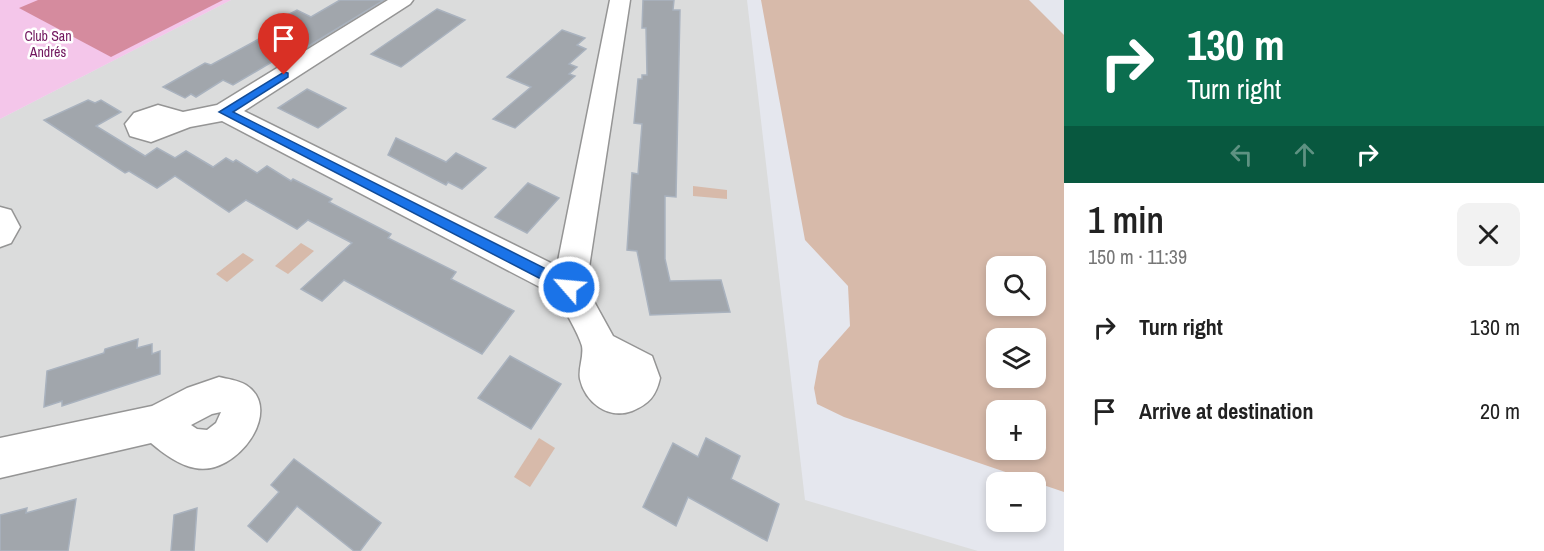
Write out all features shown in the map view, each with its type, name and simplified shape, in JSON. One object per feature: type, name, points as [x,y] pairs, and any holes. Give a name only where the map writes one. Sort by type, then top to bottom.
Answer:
[{"type":"street","points":[[183,120],[225,112],[403,0]]},
{"type":"street","points":[[569,287],[620,0]]},
{"type":"street","points":[[225,112],[569,287],[600,347]]},
{"type":"street","points":[[0,218],[5,227],[0,235]]},
{"type":"street","points":[[0,458],[158,423]]},
{"type":"shaded area","points":[[38,0],[223,0],[111,57],[19,8]]},
{"type":"shaded area","points":[[231,0],[747,0],[805,500],[978,551],[0,551],[0,119]]},
{"type":"shaded area","points":[[761,0],[1029,0],[1064,35],[1064,492],[1046,486],[1046,472],[1005,472],[844,417],[817,404],[814,388],[819,361],[850,326],[848,286],[805,240]]},
{"type":"shaded area","points":[[693,186],[727,190],[727,199],[693,196]]},
{"type":"shaded area","points":[[301,243],[314,251],[288,274],[275,266]]},
{"type":"shaded area","points":[[243,253],[254,260],[227,282],[216,274]]},
{"type":"shaded area","points":[[539,438],[555,448],[530,487],[514,477]]},
{"type":"green space","name":"Club San Andrés","points":[[0,0],[231,0],[0,119]]},
{"type":"building","points":[[340,0],[384,0],[302,50],[297,47],[233,85],[223,80],[196,97],[191,94],[185,98],[163,87],[205,63],[211,65],[270,33],[267,32],[278,26],[272,23],[297,10],[311,17]]},
{"type":"building","points":[[643,0],[674,0],[673,10],[680,10],[676,197],[665,196],[665,259],[670,281],[721,280],[730,312],[650,315],[637,251],[627,250],[632,173],[638,174],[642,124],[634,123],[638,79],[642,79],[642,75],[647,75],[646,28],[642,28]]},
{"type":"building","points":[[437,9],[465,20],[401,67],[371,54]]},
{"type":"building","points":[[562,30],[585,38],[577,45],[586,49],[569,64],[577,67],[569,74],[575,76],[515,128],[493,119],[531,87],[507,77]]},
{"type":"building","points":[[307,89],[346,108],[318,128],[278,108]]},
{"type":"building","points":[[88,100],[95,103],[101,100],[121,112],[96,126],[145,156],[157,148],[175,158],[186,151],[213,167],[226,158],[233,162],[236,160],[257,173],[267,166],[291,181],[293,179],[332,199],[329,202],[391,234],[388,238],[456,272],[451,279],[514,311],[482,354],[344,280],[322,301],[301,289],[352,243],[308,220],[297,229],[246,200],[229,212],[175,176],[157,188],[129,171],[125,173],[44,120]]},
{"type":"building","points":[[396,138],[446,162],[456,153],[486,168],[462,189],[448,182],[446,185],[388,155]]},
{"type":"building","points":[[528,183],[559,198],[527,233],[495,217]]},
{"type":"building","points":[[138,339],[137,348],[152,344],[152,354],[160,351],[160,374],[62,406],[62,401],[44,407],[47,371],[104,353],[105,349]]},
{"type":"building","points":[[510,356],[561,384],[531,429],[478,398]]},
{"type":"building","points":[[706,438],[740,456],[731,479],[779,504],[767,541],[688,497],[676,526],[643,507],[673,443],[698,457]]},
{"type":"building","points":[[294,459],[381,523],[360,551],[354,551],[297,506],[267,542],[248,526],[279,492],[271,485]]},
{"type":"building","points":[[76,499],[68,551],[0,551],[0,515],[27,508],[26,513]]},
{"type":"building","points":[[197,508],[194,551],[171,551],[174,515]]},
{"type":"route","points":[[284,75],[225,112],[569,287]]}]
